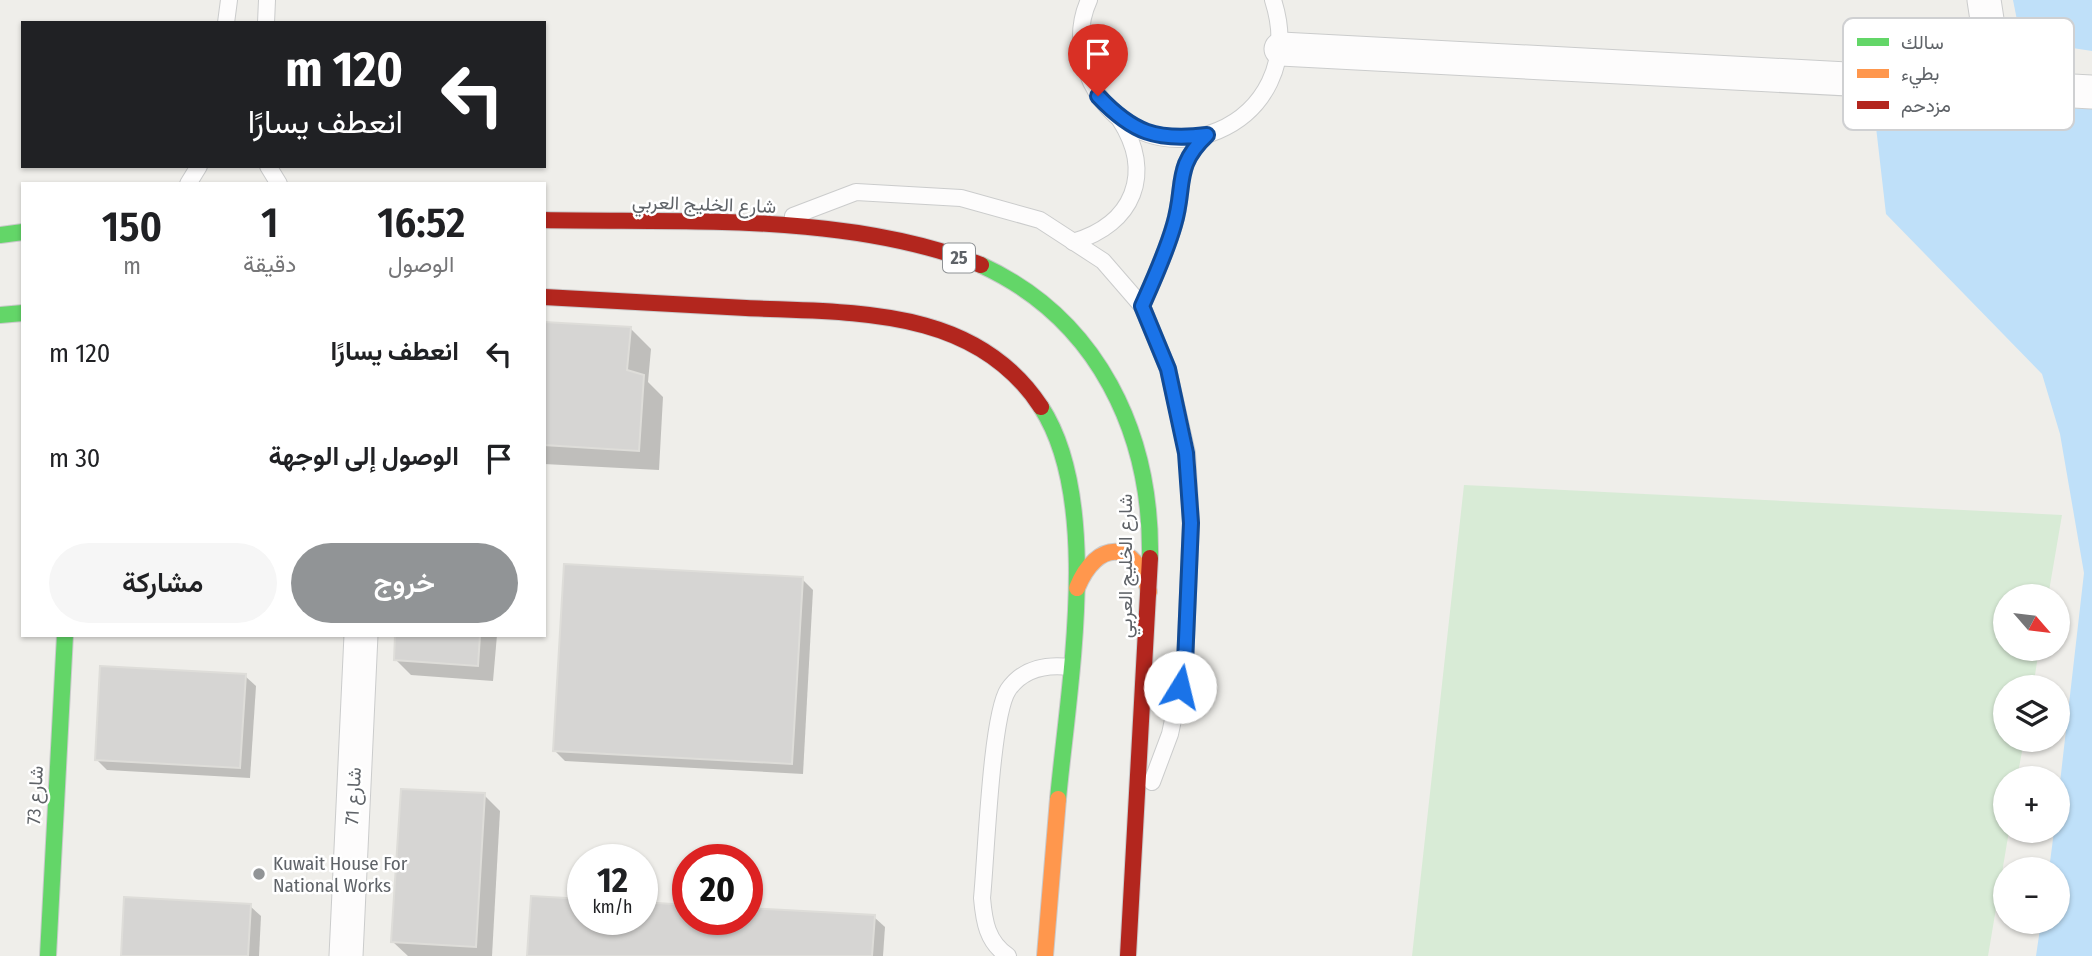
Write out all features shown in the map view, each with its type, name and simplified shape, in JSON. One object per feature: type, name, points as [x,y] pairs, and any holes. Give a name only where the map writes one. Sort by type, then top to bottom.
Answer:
[{"type":"main road","name":"شارع الخليج العربي","points":[[546,220],[768,226],[843,232],[972,261],[1011,280],[1067,324],[1105,371],[1129,419],[1140,453],[1150,505],[1150,593],[1128,956]]},
{"type":"main road","points":[[0,235],[21,232]]},
{"type":"main road","points":[[546,297],[862,315],[933,326],[961,337],[1004,363],[1027,387],[1046,416],[1066,463],[1073,514],[1077,588],[1045,956]]},
{"type":"main road","points":[[0,315],[21,313]]},
{"type":"main road","points":[[1077,588],[1082,568],[1096,555],[1116,550],[1135,557],[1147,573],[1150,593]]},
{"type":"main road","name":"شارع 73","points":[[48,956],[65,637]]},
{"type":"street","points":[[1984,0],[1987,18]]},
{"type":"street","points":[[1281,49],[1843,79]]},
{"type":"street","points":[[2074,91],[2092,92]]},
{"type":"street","name":"شارع 71","points":[[346,956],[361,637]]},
{"type":"lane","points":[[226,21],[229,0]]},
{"type":"lane","points":[[266,21],[267,0]]},
{"type":"lane","points":[[1073,242],[1096,235],[1121,216],[1133,194],[1138,168],[1133,140],[1098,96],[1085,69],[1080,41],[1084,12],[1089,0]]},
{"type":"lane","points":[[1118,118],[1145,133],[1176,139],[1207,135],[1234,123],[1257,103],[1273,78],[1281,49],[1280,21],[1273,0]]},
{"type":"lane","points":[[1142,306],[1161,264],[1175,221],[1183,166],[1190,151],[1207,135]]},
{"type":"lane","points":[[768,226],[856,192],[961,198],[1040,220],[1103,261],[1142,306],[1168,369],[1186,453],[1191,523],[1185,663],[1170,734],[1136,824]]},
{"type":"lane","points":[[1007,956],[998,949],[984,925],[982,898],[1000,706],[1020,677],[1035,668],[1052,665],[1070,667]]},
{"type":"green space","points":[[1464,485],[2062,515],[2050,584],[1993,584],[1993,662],[2037,662],[2035,675],[1993,675],[1993,752],[2022,752],[2019,766],[1993,766],[1993,843],[2007,843],[2005,857],[1993,857],[1993,926],[1988,956],[1412,956]]},
{"type":"water","points":[[2013,0],[2092,0],[2092,51],[2074,48],[2074,18],[2017,18]]},
{"type":"water","points":[[2074,108],[2092,109],[2092,956],[2036,956],[2039,934],[2070,934],[2070,857],[2051,857],[2052,843],[2070,843],[2070,766],[2062,766],[2063,752],[2070,752],[2070,695],[2084,573],[2060,434],[2042,374],[1886,214],[1876,130],[2074,130]]},
{"type":"building","points":[[546,322],[631,327],[627,370],[644,375],[639,451],[546,445]]},
{"type":"building","points":[[564,564],[803,577],[792,764],[553,751]]},
{"type":"building","points":[[395,637],[480,637],[478,666],[394,660]]},
{"type":"building","points":[[100,666],[246,674],[240,768],[95,760]]},
{"type":"building","points":[[401,789],[485,793],[476,947],[391,942]]},
{"type":"building","points":[[531,896],[567,898],[567,935],[658,935],[658,903],[672,904],[672,935],[763,935],[763,909],[875,915],[872,956],[527,956]]},
{"type":"building","points":[[124,897],[251,904],[248,956],[121,956]]},
{"type":"traffic: fast","points":[[0,235],[21,232]]},
{"type":"traffic: fast","points":[[981,265],[1022,288],[1057,316],[1086,348],[1110,385],[1128,425],[1141,467],[1148,512],[1150,558]]},
{"type":"traffic: fast","points":[[0,315],[21,313]]},
{"type":"traffic: fast","points":[[1041,407],[1060,447],[1071,493],[1076,544],[1077,597],[1058,799]]},
{"type":"traffic: fast","points":[[48,956],[65,637]]},
{"type":"traffic: slow","points":[[1077,588],[1095,560],[1116,552],[1135,562],[1149,592]]},
{"type":"traffic: slow","points":[[1045,956],[1058,799]]},
{"type":"traffic: jam","points":[[546,220],[709,222],[821,228],[930,248],[981,265]]},
{"type":"traffic: jam","points":[[546,297],[828,311],[909,322],[947,333],[982,350],[1014,374],[1041,407]]},
{"type":"traffic: jam","points":[[1128,956],[1150,558]]},
{"type":"place","name":"Kuwait House For National Works","points":[[259,874]]},
{"type":"route","points":[[1098,96],[1118,118],[1145,133],[1176,139],[1207,135],[1190,151],[1183,166],[1175,221],[1161,264],[1142,306],[1168,369],[1186,453],[1191,523],[1185,663],[1180,687]]}]
